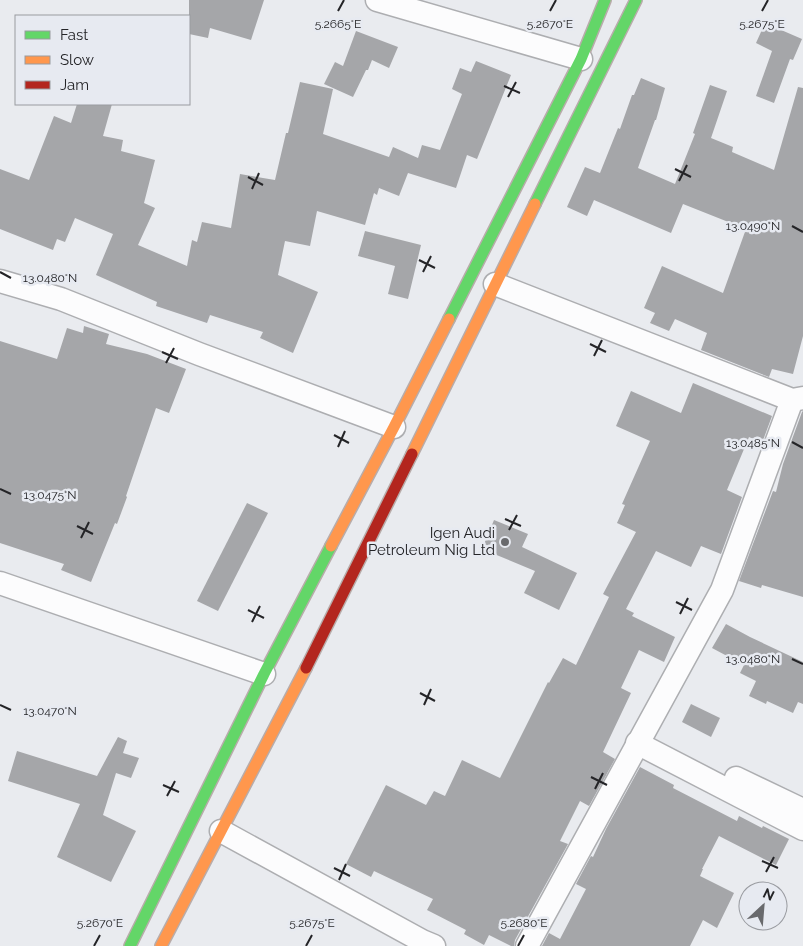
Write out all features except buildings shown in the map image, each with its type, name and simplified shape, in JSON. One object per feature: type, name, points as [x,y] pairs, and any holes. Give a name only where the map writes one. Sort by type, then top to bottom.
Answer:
[{"type":"main road","points":[[130,946],[264,674],[394,427],[581,59],[605,0]]},
{"type":"main road","points":[[161,946],[292,697],[636,0]]},
{"type":"street","points":[[377,0],[581,59]]},
{"type":"street","points":[[0,281],[61,299],[199,354],[394,427]]},
{"type":"street","points":[[495,284],[798,399],[722,590],[527,946]]},
{"type":"street","points":[[0,583],[264,674]]},
{"type":"street","points":[[640,738],[803,810]]},
{"type":"street","points":[[640,738],[803,829]]},
{"type":"street","points":[[221,831],[434,946]]},
{"type":"traffic: fast","points":[[449,319],[581,59],[605,0]]},
{"type":"traffic: fast","points":[[535,204],[636,0]]},
{"type":"traffic: fast","points":[[130,946],[264,674],[331,546]]},
{"type":"traffic: slow","points":[[412,454],[535,204]]},
{"type":"traffic: slow","points":[[331,546],[449,319]]},
{"type":"traffic: slow","points":[[161,946],[306,668]]},
{"type":"traffic: jam","points":[[306,668],[412,454]]},
{"type":"place","name":"Igen Audi Petroleum Nig Ltd","points":[[505,542]]}]
